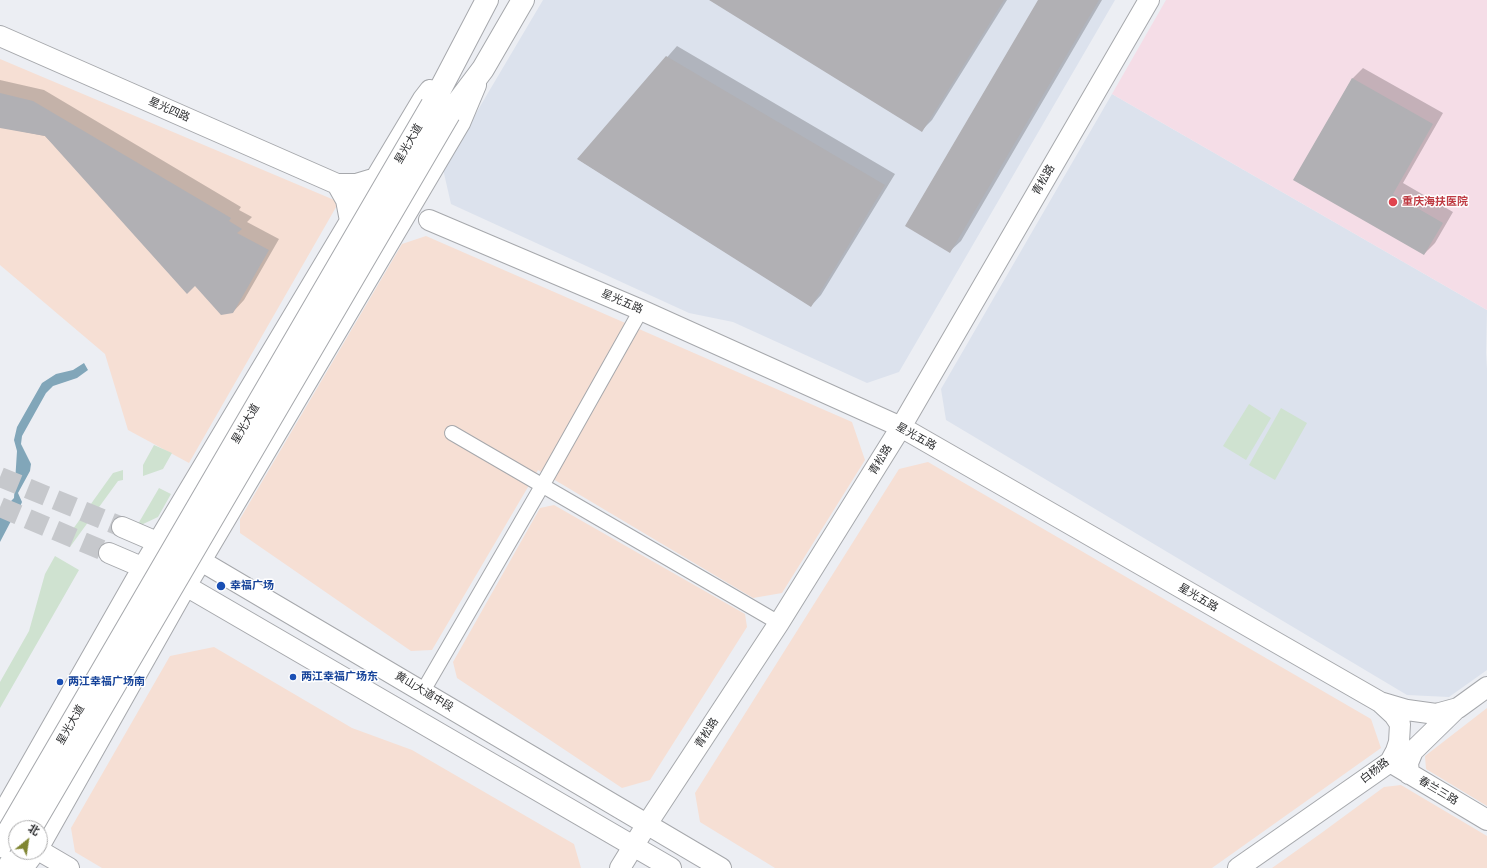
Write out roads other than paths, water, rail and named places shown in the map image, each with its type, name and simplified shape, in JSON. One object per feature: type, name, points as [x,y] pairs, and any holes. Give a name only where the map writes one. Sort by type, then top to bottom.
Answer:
[{"type":"main road","name":"星光大道","points":[[36,820],[440,109],[462,48],[488,0]]},
{"type":"main road","name":"星光大道","points":[[34,820],[440,109],[483,69],[523,0]]},
{"type":"street","name":"青松路","points":[[620,868],[647,824],[779,623],[901,427],[1149,0]]},
{"type":"street","name":"星光四路","points":[[0,36],[337,184]]},
{"type":"street","points":[[0,818],[158,542],[423,99],[462,48]]},
{"type":"street","points":[[48,831],[186,586],[460,123],[483,69]]},
{"type":"street","points":[[350,221],[346,200],[337,184],[356,184],[376,178]]},
{"type":"street","points":[[395,232],[412,224],[429,220],[423,206],[421,189]]},
{"type":"street","name":"星光五路","points":[[429,220],[641,310],[901,427],[1380,702]]},
{"type":"street","points":[[423,691],[542,486],[641,310]]},
{"type":"street","points":[[452,433],[779,623]]},
{"type":"street","name":"黄山大道中段","points":[[122,527],[201,561],[721,868]]},
{"type":"street","points":[[109,553],[186,586],[672,868]]},
{"type":"street","name":"白杨路","points":[[1409,774],[1408,764],[1414,751],[1458,708],[1487,687]]},
{"type":"street","name":"白杨路","points":[[1380,702],[1407,710],[1436,714],[1458,708]]},
{"type":"street","name":"白杨路","points":[[1238,868],[1390,762],[1399,742],[1400,724],[1394,715],[1380,702]]},
{"type":"street","name":"春兰三路","points":[[1390,762],[1487,820]]},
{"type":"street","points":[[48,856],[69,868]]},
{"type":"water","points":[[84,363],[88,370],[77,378],[53,386],[46,393],[22,436],[21,444],[31,464],[30,471],[18,493],[22,502],[19,509],[10,513],[11,521],[0,542],[0,516],[5,507],[14,498],[17,451],[14,440],[17,427],[42,383],[56,374],[73,370]]},
{"type":"tunnel","points":[[0,477],[122,527]]},
{"type":"tunnel","points":[[0,507],[109,553]]},
{"type":"place","name":"重庆海扶医院","points":[[1393,202]]},
{"type":"place","name":"幸福广场","points":[[221,586]]},
{"type":"place","name":"两江幸福广场东","points":[[293,677]]},
{"type":"place","name":"两江幸福广场南","points":[[60,682]]}]
